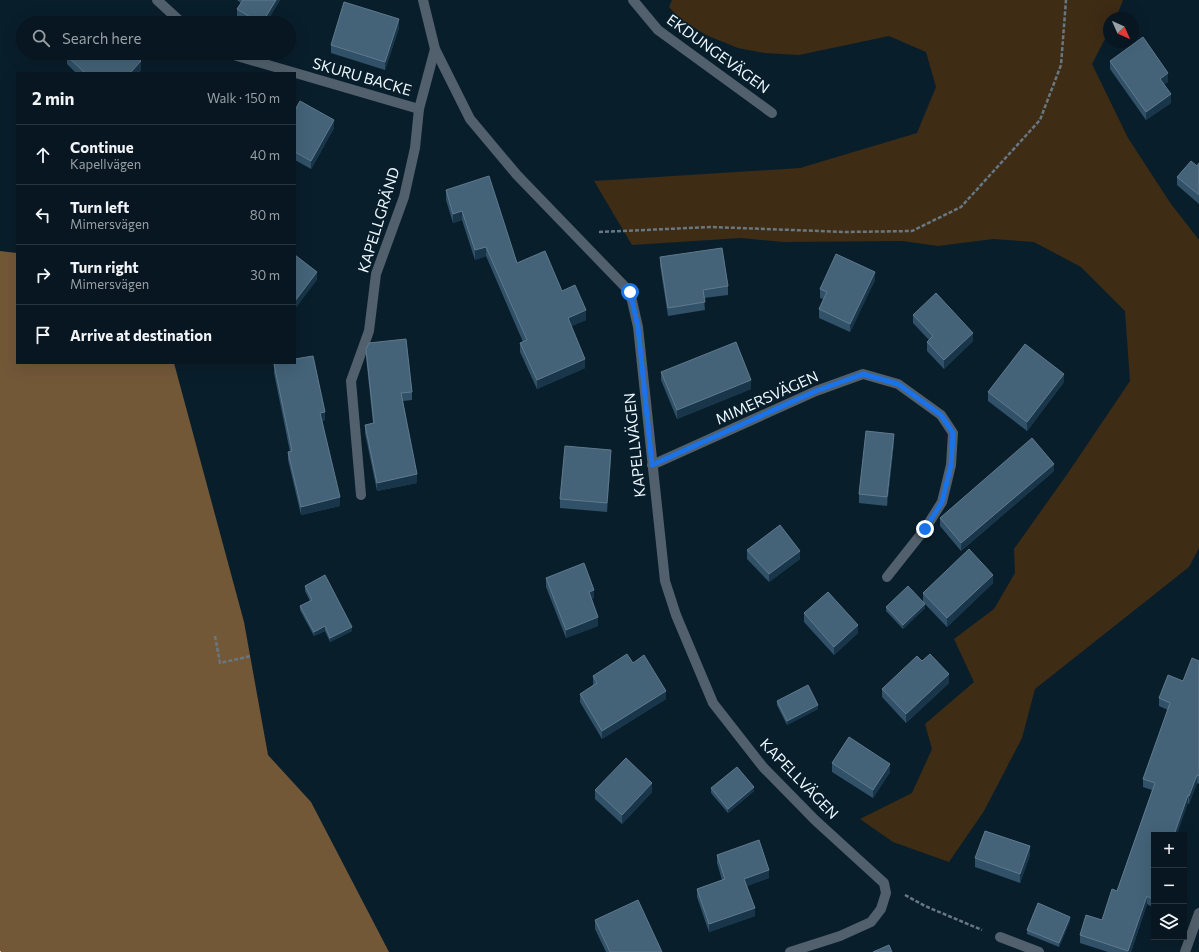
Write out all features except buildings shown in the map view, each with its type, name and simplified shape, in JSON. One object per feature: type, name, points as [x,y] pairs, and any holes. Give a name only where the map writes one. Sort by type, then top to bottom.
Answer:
[{"type":"street","points":[[157,0],[174,16]]},
{"type":"street","name":"KAPELLVÄGEN","points":[[423,0],[435,49],[470,119],[518,175],[630,292],[638,327],[665,581],[676,615],[713,703],[763,767],[815,820],[884,883],[886,893],[881,909],[871,922],[840,936],[790,952]]},
{"type":"street","name":"EKDUNGEVÄGEN","points":[[633,0],[658,30],[772,113]]},
{"type":"street","name":"KAPELLGRÄND","points":[[361,495],[351,381],[369,331],[376,274],[404,197],[415,148],[419,109],[435,49]]},
{"type":"street","name":"SKURU BACKE","points":[[251,60],[292,72]]},
{"type":"street","name":"SKURU BACKE","points":[[296,73],[419,109]]},
{"type":"street","name":"MIMERSVÄGEN","points":[[652,465],[816,391],[863,374],[898,384],[941,415],[953,433],[951,465],[942,502],[925,529],[887,577]]},
{"type":"street","points":[[1185,952],[1199,913]]},
{"type":"street","points":[[1000,936],[1039,952]]},
{"type":"path","points":[[575,234],[712,227],[846,232],[912,231],[961,207],[1040,120],[1061,65],[1066,0]]},
{"type":"path","points":[[215,636],[220,663],[250,656]]},
{"type":"path","points":[[903,902],[904,894],[925,906],[1000,936]]},
{"type":"shaded area","points":[[672,0],[1123,0],[1118,12],[1103,12],[1103,43],[1092,64],[1128,138],[1171,204],[1199,240],[1199,548],[1189,567],[1035,689],[1022,738],[984,811],[949,862],[893,842],[860,819],[912,793],[932,749],[925,724],[974,682],[954,639],[994,609],[1015,573],[1014,549],[1068,473],[1130,381],[1125,311],[1081,267],[1034,242],[993,239],[938,246],[902,241],[783,242],[741,238],[632,245],[594,181],[800,168],[917,133],[936,87],[926,52],[889,36],[799,55],[764,53],[738,48],[706,35],[680,19],[669,7]]},
{"type":"shaded area","points":[[0,251],[16,253],[16,364],[174,364],[244,622],[268,755],[311,802],[389,952],[0,952]]},
{"type":"route","points":[[630,292],[636,309],[652,465],[816,391],[863,374],[898,384],[941,415],[953,433],[951,465],[942,502],[925,529]]}]
